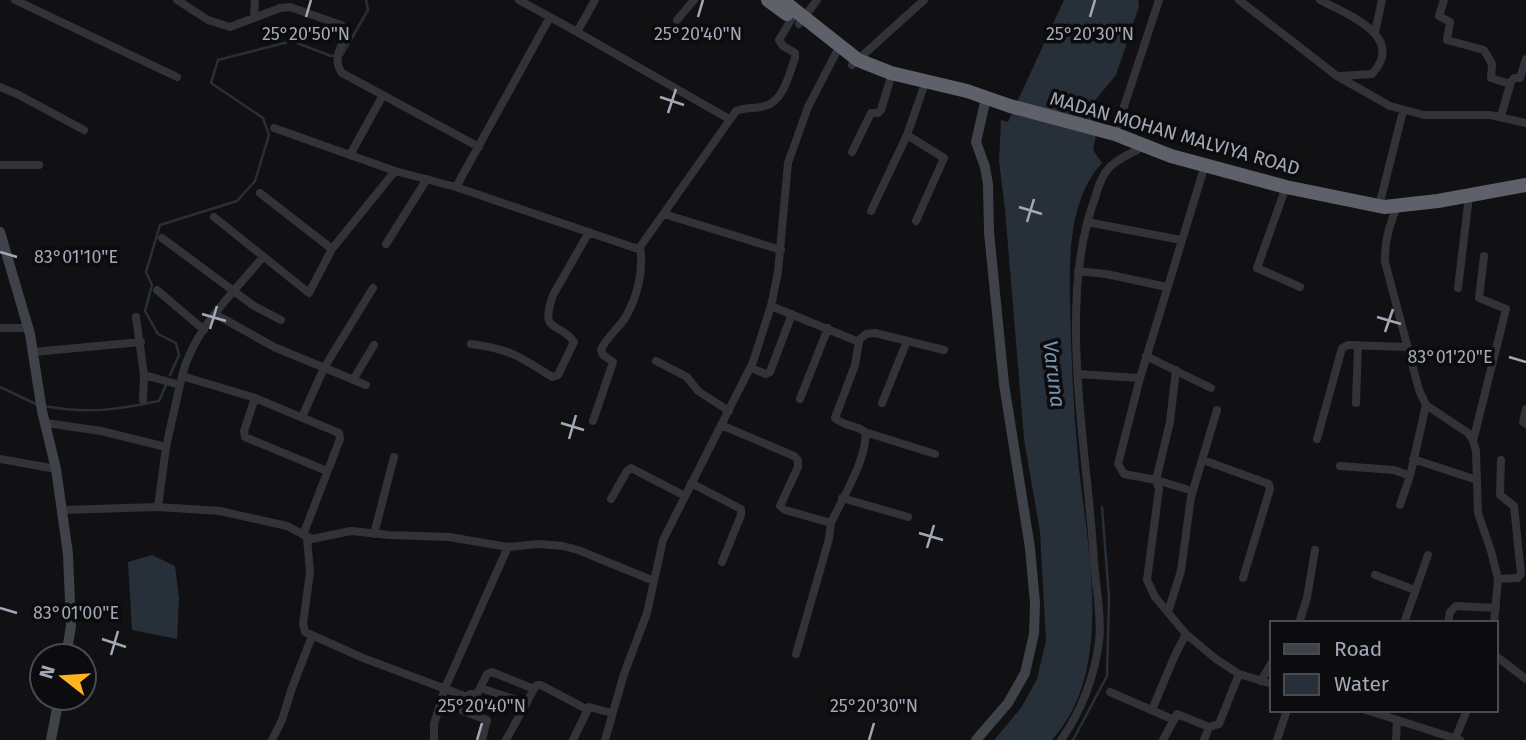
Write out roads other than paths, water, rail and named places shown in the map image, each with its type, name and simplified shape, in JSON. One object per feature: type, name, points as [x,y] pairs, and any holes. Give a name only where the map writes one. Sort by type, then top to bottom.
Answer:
[{"type":"highway","name":"MADAN MOHAN MALVIYA ROAD","points":[[768,0],[855,63],[967,90],[1010,106],[1115,134],[1205,165],[1286,187],[1379,206],[1397,206],[1526,185]]},
{"type":"highway","name":"MADAN MOHAN MALVIYA ROAD","points":[[782,0],[798,20],[836,53],[890,80],[966,97],[983,97]]},
{"type":"street","points":[[15,0],[177,77]]},
{"type":"street","points":[[177,0],[208,20],[230,27],[280,8],[290,7],[341,25],[346,34],[337,56],[337,65],[342,72],[479,147]]},
{"type":"street","points":[[254,17],[255,0]]},
{"type":"street","points":[[519,0],[729,119]]},
{"type":"street","points":[[577,32],[595,0]]},
{"type":"street","points":[[677,20],[694,0]]},
{"type":"street","points":[[593,421],[613,364],[601,350],[632,304],[640,271],[640,247],[729,119],[741,109],[764,107],[773,104],[779,97],[795,53],[783,46],[779,40],[817,0]]},
{"type":"street","points":[[855,63],[924,0]]},
{"type":"street","points":[[1115,134],[1159,0]]},
{"type":"street","points":[[1239,0],[1337,76],[1390,106],[1424,115],[1501,116],[1526,123]]},
{"type":"street","points":[[1320,0],[1375,32],[1382,48],[1377,68],[1368,75],[1337,76]]},
{"type":"street","points":[[1339,10],[1342,0]]},
{"type":"street","points":[[1375,32],[1382,0]]},
{"type":"street","points":[[1444,0],[1439,16],[1450,22],[1447,40],[1484,50],[1492,64],[1492,78],[1510,85]]},
{"type":"street","points":[[456,187],[550,18]]},
{"type":"street","points":[[605,740],[647,613],[663,540],[751,368],[771,306],[781,250],[788,163],[807,107],[836,53]]},
{"type":"street","points":[[1501,116],[1511,80],[1520,78],[1526,60]]},
{"type":"street","points":[[852,152],[871,113],[881,110],[890,80]]},
{"type":"street","points":[[0,88],[17,94],[84,130]]},
{"type":"street","points":[[870,211],[907,135],[923,89]]},
{"type":"street","points":[[350,155],[383,95]]},
{"type":"street","points":[[976,740],[1008,703],[1025,673],[1034,634],[1035,603],[1031,548],[1002,360],[989,232],[988,184],[976,142],[983,97]]},
{"type":"street","points":[[1379,206],[1403,111]]},
{"type":"street","points":[[274,128],[395,171],[456,187],[635,248],[640,247]]},
{"type":"street","points":[[907,135],[944,158],[916,221]]},
{"type":"street","points":[[1061,740],[1076,718],[1088,691],[1099,638],[1091,499],[1078,374],[1079,271],[1087,222],[1107,171],[1111,165],[1144,146]]},
{"type":"street","points":[[0,165],[39,165]]},
{"type":"street","points":[[1186,489],[1124,474],[1118,464],[1146,356],[1205,165]]},
{"type":"street","points":[[214,217],[309,293],[332,249],[395,171]]},
{"type":"street","points":[[386,244],[427,180]]},
{"type":"street","points":[[1286,187],[1257,268],[1300,287]]},
{"type":"street","points":[[260,193],[332,249]]},
{"type":"street","points":[[1458,288],[1469,196]]},
{"type":"street","points":[[1397,206],[1387,234],[1385,254],[1419,390],[1426,405],[1468,433],[1476,451],[1478,513],[1492,551],[1498,579],[1494,621]]},
{"type":"street","points":[[664,214],[781,250]]},
{"type":"street","points":[[1087,222],[1181,240]]},
{"type":"street","points":[[0,232],[28,328],[41,411],[56,469],[68,554],[71,626],[68,642]]},
{"type":"street","points":[[471,344],[514,352],[552,377],[558,376],[574,342],[571,337],[551,325],[548,319],[549,306],[589,232]]},
{"type":"street","points":[[162,238],[254,306],[281,320]]},
{"type":"street","points":[[158,507],[166,447],[188,355],[215,314],[263,257]]},
{"type":"street","points":[[1473,441],[1506,309],[1479,298],[1484,257]]},
{"type":"street","points":[[1079,271],[1167,287]]},
{"type":"street","points":[[302,417],[324,368],[373,288]]},
{"type":"street","points":[[158,290],[204,330]]},
{"type":"street","points":[[771,306],[859,340]]},
{"type":"street","points":[[215,314],[274,347],[366,385]]},
{"type":"street","points":[[751,368],[766,374],[770,372],[792,314]]},
{"type":"street","points":[[136,317],[144,375],[143,400]]},
{"type":"street","points":[[0,328],[28,328]]},
{"type":"street","points":[[800,399],[828,328]]},
{"type":"street","points":[[935,454],[865,432],[835,418],[855,365],[859,340],[869,333],[944,350]]},
{"type":"street","points":[[882,403],[908,341]]},
{"type":"street","points":[[33,352],[141,342]]},
{"type":"street","points":[[353,380],[374,345]]},
{"type":"street","points":[[1317,439],[1342,348],[1348,345],[1407,347]]},
{"type":"street","points":[[1356,403],[1358,345]]},
{"type":"street","points":[[1146,356],[1211,388]]},
{"type":"street","points":[[656,361],[687,377],[698,391],[729,411]]},
{"type":"street","points":[[1176,370],[1170,422],[1156,480],[1159,489],[1147,580],[1155,597],[1186,634],[1239,674],[1270,683]]},
{"type":"street","points":[[1078,374],[1140,378]]},
{"type":"street","points":[[144,375],[255,398],[340,433],[305,537],[310,572],[303,625],[306,632],[467,697]]},
{"type":"street","points":[[255,398],[244,430],[246,437],[327,471]]},
{"type":"street","points":[[1400,505],[1410,475],[1426,405]]},
{"type":"street","points":[[1526,409],[1523,422],[1526,424]]},
{"type":"street","points":[[1168,612],[1181,571],[1191,497],[1217,410]]},
{"type":"street","points":[[46,423],[101,431],[166,447]]},
{"type":"street","points":[[722,425],[794,456],[798,467],[780,506],[785,510],[831,523]]},
{"type":"street","points":[[796,654],[830,539],[831,523],[861,457],[865,432]]},
{"type":"street","points":[[374,534],[394,457]]},
{"type":"street","points":[[1413,459],[1477,480]]},
{"type":"street","points":[[0,460],[56,469]]},
{"type":"street","points":[[1203,460],[1269,484],[1270,489],[1243,578]]},
{"type":"street","points":[[1498,579],[1520,576],[1522,554],[1514,506],[1500,495],[1501,460]]},
{"type":"street","points":[[1340,466],[1394,470],[1410,475]]},
{"type":"street","points":[[611,499],[626,471],[631,468],[685,496]]},
{"type":"street","points":[[691,483],[741,509],[722,562]]},
{"type":"street","points":[[842,498],[908,517]]},
{"type":"street","points":[[62,510],[158,507],[220,511],[287,526],[305,537],[351,531],[449,537],[508,547],[539,544],[563,546],[654,581]]},
{"type":"street","points":[[435,740],[434,724],[445,688],[508,547]]},
{"type":"street","points":[[1300,621],[1307,598],[1315,550]]},
{"type":"street","points":[[1405,621],[1428,555]]},
{"type":"street","points":[[1375,575],[1415,590]]},
{"type":"street","points":[[1448,621],[1450,612],[1456,606],[1496,608]]},
{"type":"street","points":[[1152,710],[1186,634]]},
{"type":"street","points":[[272,740],[282,720],[312,636]]},
{"type":"street","points":[[1498,658],[1526,679]]},
{"type":"street","points":[[1261,681],[1270,665]]},
{"type":"street","points":[[482,740],[487,720],[463,711],[467,697],[477,694],[487,674],[492,673],[534,689]]},
{"type":"street","points":[[1163,740],[1177,714],[1209,727],[1219,724],[1239,674]]},
{"type":"street","points":[[506,740],[537,685],[588,710]]},
{"type":"street","points":[[480,688],[527,704]]},
{"type":"street","points":[[1110,692],[1172,719]]},
{"type":"street","points":[[573,740],[592,706],[612,713]]},
{"type":"street","points":[[51,740],[56,712]]},
{"type":"street","points":[[1277,740],[1286,712]]},
{"type":"street","points":[[1372,712],[1436,737],[1458,739],[1466,712]]},
{"type":"street","points":[[1396,740],[1397,721]]},
{"type":"street","points":[[1204,740],[1209,727]]},
{"type":"water","name":"Varuna","points":[[1064,0],[1138,0],[1139,6],[1116,75],[1092,104],[1101,111],[1093,150],[1102,163],[1083,192],[1071,246],[1072,378],[1090,567],[1091,642],[1085,678],[1072,711],[1052,740],[994,740],[1021,708],[1037,679],[1046,641],[1040,532],[1024,439],[999,161],[1001,120],[1008,122]]},
{"type":"water","points":[[152,555],[175,566],[179,599],[177,639],[132,630],[128,562]]},
{"type":"waterway","points":[[170,375],[179,355],[176,343],[158,334],[145,311],[152,285],[146,272],[160,225],[237,201],[255,181],[269,135],[263,118],[211,83],[218,60],[292,41],[331,56],[342,55],[368,10],[366,0]]},
{"type":"waterway","points":[[44,406],[89,410],[129,407],[159,401],[166,385]]},
{"type":"waterway","points":[[0,387],[38,405]]},
{"type":"waterway","points":[[1073,740],[1107,676],[1109,597],[1102,507]]}]
